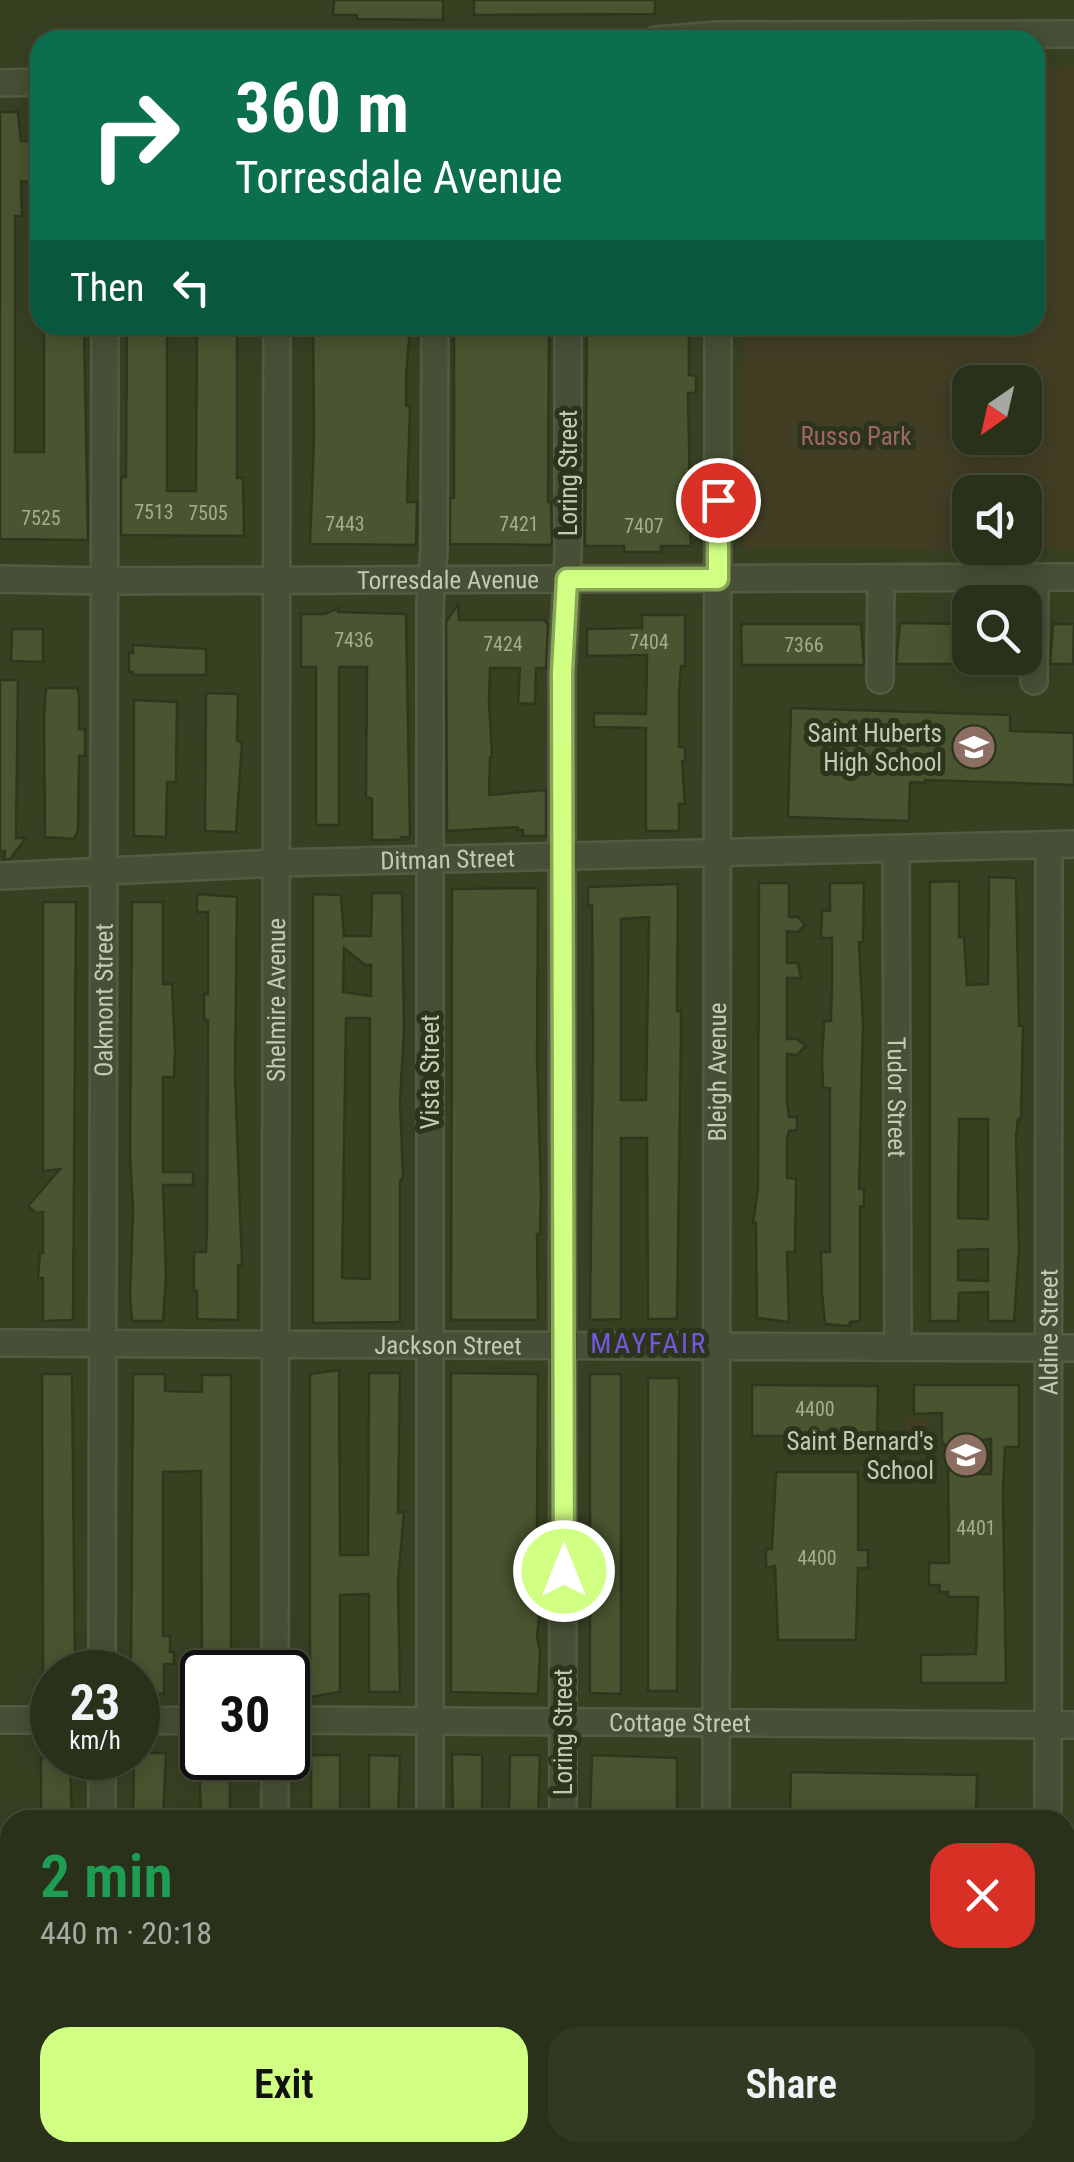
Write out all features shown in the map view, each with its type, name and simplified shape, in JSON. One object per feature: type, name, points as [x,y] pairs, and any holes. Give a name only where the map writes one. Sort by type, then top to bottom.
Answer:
[{"type":"street","points":[[1045,34],[1074,34]]},
{"type":"street","points":[[0,83],[30,82]]},
{"type":"street","name":"Oakmont Street","points":[[102,1650],[105,335]]},
{"type":"street","name":"Shelmire Avenue","points":[[276,1650],[277,335]]},
{"type":"street","name":"Vista Street","points":[[430,1810],[434,335]]},
{"type":"street","name":"Loring Street","points":[[563,1810],[562,672],[567,579],[568,335]]},
{"type":"street","name":"Bleigh Avenue","points":[[716,1810],[718,335]]},
{"type":"street","points":[[1034,681],[1035,577]]},
{"type":"street","name":"Torresdale Avenue","points":[[0,579],[1074,577]]},
{"type":"street","points":[[880,680],[881,578]]},
{"type":"street","name":"Ditman Street","points":[[0,876],[277,864],[1062,844]]},
{"type":"street","name":"Aldine Street","points":[[1048,1810],[1046,1726],[1061,1348],[1062,844]]},
{"type":"street","name":"Tudor Street","points":[[896,849],[898,1344]]},
{"type":"street","name":"Jackson Street","points":[[0,1343],[898,1344],[1061,1348]]},
{"type":"street","points":[[0,1720],[30,1720]]},
{"type":"street","name":"Cottage Street","points":[[310,1720],[1074,1724]]},
{"type":"street","points":[[102,1780],[102,1810]]},
{"type":"street","points":[[275,1780],[275,1810]]},
{"type":"green space","name":"Russo Park","points":[[1045,67],[1074,67],[1074,549],[1042,549],[1042,475],[952,475],[952,549],[743,548],[743,335],[1045,335]]},
{"type":"green space","points":[[907,1419],[929,1419],[928,1449],[905,1448]]},
{"type":"building","points":[[334,0],[443,0],[443,20],[333,15]]},
{"type":"building","points":[[474,0],[655,0],[655,14],[474,15]]},
{"type":"building","points":[[0,112],[18,112],[21,141],[30,141],[30,181],[21,181],[22,216],[15,216],[15,452],[44,452],[44,335],[84,335],[88,540],[0,539]]},
{"type":"building","points":[[127,335],[167,335],[167,491],[196,491],[197,335],[237,335],[237,478],[243,478],[244,536],[121,535],[121,477],[126,477]]},
{"type":"building","points":[[313,335],[409,335],[407,502],[417,502],[416,545],[310,544]]},
{"type":"building","points":[[454,335],[549,335],[548,502],[552,545],[450,544],[450,498],[454,498]]},
{"type":"building","points":[[587,335],[689,335],[689,375],[696,376],[696,393],[688,393],[691,546],[661,546],[661,552],[624,552],[624,546],[585,546]]},
{"type":"building","points":[[458,604],[459,620],[544,620],[548,624],[546,668],[536,668],[535,704],[518,703],[520,668],[490,668],[489,700],[489,795],[546,790],[546,836],[523,836],[518,827],[447,831],[446,622]]},
{"type":"building","points":[[339,608],[338,612],[406,614],[410,837],[401,840],[372,840],[372,799],[366,797],[367,667],[339,667],[339,825],[316,822],[316,667],[301,667],[301,614],[325,614]]},
{"type":"building","points":[[642,615],[685,615],[679,747],[685,747],[685,804],[679,804],[676,831],[646,831],[646,728],[594,727],[594,713],[646,714],[647,655],[587,656],[587,629],[642,628]]},
{"type":"building","points":[[900,623],[952,624],[952,664],[896,664]]},
{"type":"building","points":[[741,624],[861,624],[864,665],[742,665]]},
{"type":"building","points":[[1053,624],[1074,624],[1073,664],[1050,664]]},
{"type":"building","points":[[12,629],[43,629],[43,662],[11,661]]},
{"type":"building","points":[[133,645],[206,649],[206,675],[133,675],[129,672],[129,653],[133,653]]},
{"type":"building","points":[[0,680],[18,680],[16,838],[26,838],[10,859],[4,860],[5,851],[0,851]]},
{"type":"building","points":[[46,688],[77,688],[79,695],[79,729],[85,729],[85,756],[79,756],[78,830],[74,839],[45,837]]},
{"type":"building","points":[[206,693],[238,694],[237,741],[242,742],[236,832],[205,831]]},
{"type":"building","points":[[134,700],[177,702],[176,782],[167,782],[166,837],[134,836]]},
{"type":"building","name":"Saint Huberts High School","points":[[791,708],[1010,715],[1010,731],[1074,733],[1074,785],[925,780],[910,782],[909,821],[788,817]]},
{"type":"building","points":[[989,877],[1016,878],[1019,1026],[1023,1026],[1021,1119],[1016,1137],[1019,1249],[1014,1321],[988,1321],[988,1292],[959,1293],[958,1321],[930,1321],[930,882],[959,881],[959,937],[964,937],[967,985],[988,984]],"holes":[[[959,1119],[988,1119],[988,1219],[958,1218]],[[988,1249],[988,1281],[958,1280],[958,1250]]]},
{"type":"building","points":[[759,883],[789,883],[789,917],[798,917],[805,925],[798,932],[787,931],[787,963],[798,963],[801,978],[787,978],[787,1039],[797,1039],[806,1046],[797,1055],[787,1054],[789,1117],[797,1117],[797,1130],[789,1131],[787,1138],[787,1178],[796,1179],[795,1252],[787,1252],[789,1322],[757,1318],[753,1223],[758,1188]]},
{"type":"building","points":[[830,883],[864,883],[863,942],[859,942],[863,1024],[859,1189],[864,1189],[864,1207],[860,1206],[860,1321],[850,1322],[850,1326],[825,1324],[822,1293],[821,1252],[830,1252],[830,1088],[823,1088],[822,1061],[824,1021],[831,1021],[832,938],[821,938],[822,910],[830,911]]},
{"type":"building","points":[[678,884],[677,1011],[681,1011],[681,1034],[677,1319],[648,1319],[647,1138],[621,1138],[621,1319],[590,1320],[593,1042],[592,905],[588,905],[588,887]],"holes":[[[649,917],[646,1100],[621,1100],[621,919]]]},
{"type":"building","points":[[538,888],[538,1320],[451,1320],[452,889]]},
{"type":"building","points":[[372,893],[402,893],[400,1322],[313,1323],[313,894],[341,895],[344,936],[371,936]],"holes":[[[344,948],[365,965],[371,965],[371,996],[343,992]],[[346,1018],[370,1018],[370,1279],[342,1278]]]},
{"type":"building","points":[[197,894],[237,897],[235,1075],[242,1265],[238,1265],[238,1320],[197,1319],[194,1291],[194,1252],[206,1252],[207,1232],[208,1020],[204,1020],[204,994],[208,994],[208,912],[197,912]]},
{"type":"building","points":[[43,902],[76,902],[73,1320],[43,1321],[43,1278],[38,1278],[43,1253],[43,1212],[36,1213],[28,1206],[60,1169],[43,1171]]},
{"type":"building","points":[[132,902],[163,902],[163,984],[172,984],[175,1050],[174,1077],[163,1077],[163,1172],[193,1172],[193,1185],[163,1185],[163,1321],[132,1321],[130,1296]]},
{"type":"building","points":[[339,1370],[340,1555],[368,1555],[369,1373],[400,1373],[398,1513],[404,1512],[398,1581],[400,1692],[369,1692],[369,1594],[340,1595],[340,1692],[310,1697],[310,1374]]},
{"type":"building","points":[[451,1373],[538,1374],[538,1694],[451,1692]]},
{"type":"building","points":[[42,1374],[72,1374],[75,1650],[43,1650]]},
{"type":"building","points":[[133,1374],[165,1374],[165,1391],[202,1392],[202,1375],[231,1375],[231,1650],[202,1650],[201,1471],[163,1472],[163,1636],[170,1636],[170,1652],[174,1652],[174,1664],[164,1664],[164,1694],[160,1694],[160,1650],[131,1650]]},
{"type":"building","points":[[590,1374],[620,1374],[621,1378],[621,1694],[590,1693]]},
{"type":"building","points":[[648,1378],[679,1378],[677,1691],[648,1691]]},
{"type":"building","points":[[752,1385],[878,1386],[877,1437],[752,1436]]},
{"type":"building","points":[[914,1385],[1019,1385],[1019,1447],[1005,1447],[1003,1492],[1006,1683],[921,1683],[921,1655],[976,1654],[978,1597],[948,1597],[948,1592],[939,1592],[940,1585],[929,1585],[929,1563],[949,1563],[948,1448],[942,1442],[942,1413],[914,1414]],"holes":[[[991,1439],[991,1474],[963,1474],[963,1442]]]},
{"type":"building","points":[[776,1472],[858,1472],[858,1550],[868,1550],[868,1568],[858,1568],[856,1640],[778,1640],[775,1566],[766,1568],[766,1549],[772,1549]]},
{"type":"building","points":[[160,1753],[166,1753],[163,1810],[133,1810],[134,1780],[160,1780]]},
{"type":"building","points":[[452,1754],[482,1755],[482,1810],[453,1810]]},
{"type":"building","points":[[311,1755],[340,1755],[340,1810],[311,1810]]},
{"type":"building","points":[[369,1755],[400,1756],[398,1810],[369,1810]]},
{"type":"building","points":[[510,1755],[540,1755],[538,1810],[509,1810]]},
{"type":"building","points":[[592,1755],[677,1758],[677,1810],[590,1810]]},
{"type":"building","points":[[791,1772],[977,1775],[976,1810],[790,1810]]},
{"type":"building","points":[[41,1780],[71,1780],[72,1810],[41,1810]]},
{"type":"building","points":[[200,1780],[230,1780],[230,1810],[201,1810]]},
{"type":"place","name":"Saint Huberts High School","points":[[974,747]]},
{"type":"place","name":"Saint Bernard's School","points":[[966,1455]]},
{"type":"district","name":"MAYFAIR","points":[[649,1343]]},
{"type":"route","points":[[564,1571],[562,672],[567,579],[718,579],[718,500]]}]
